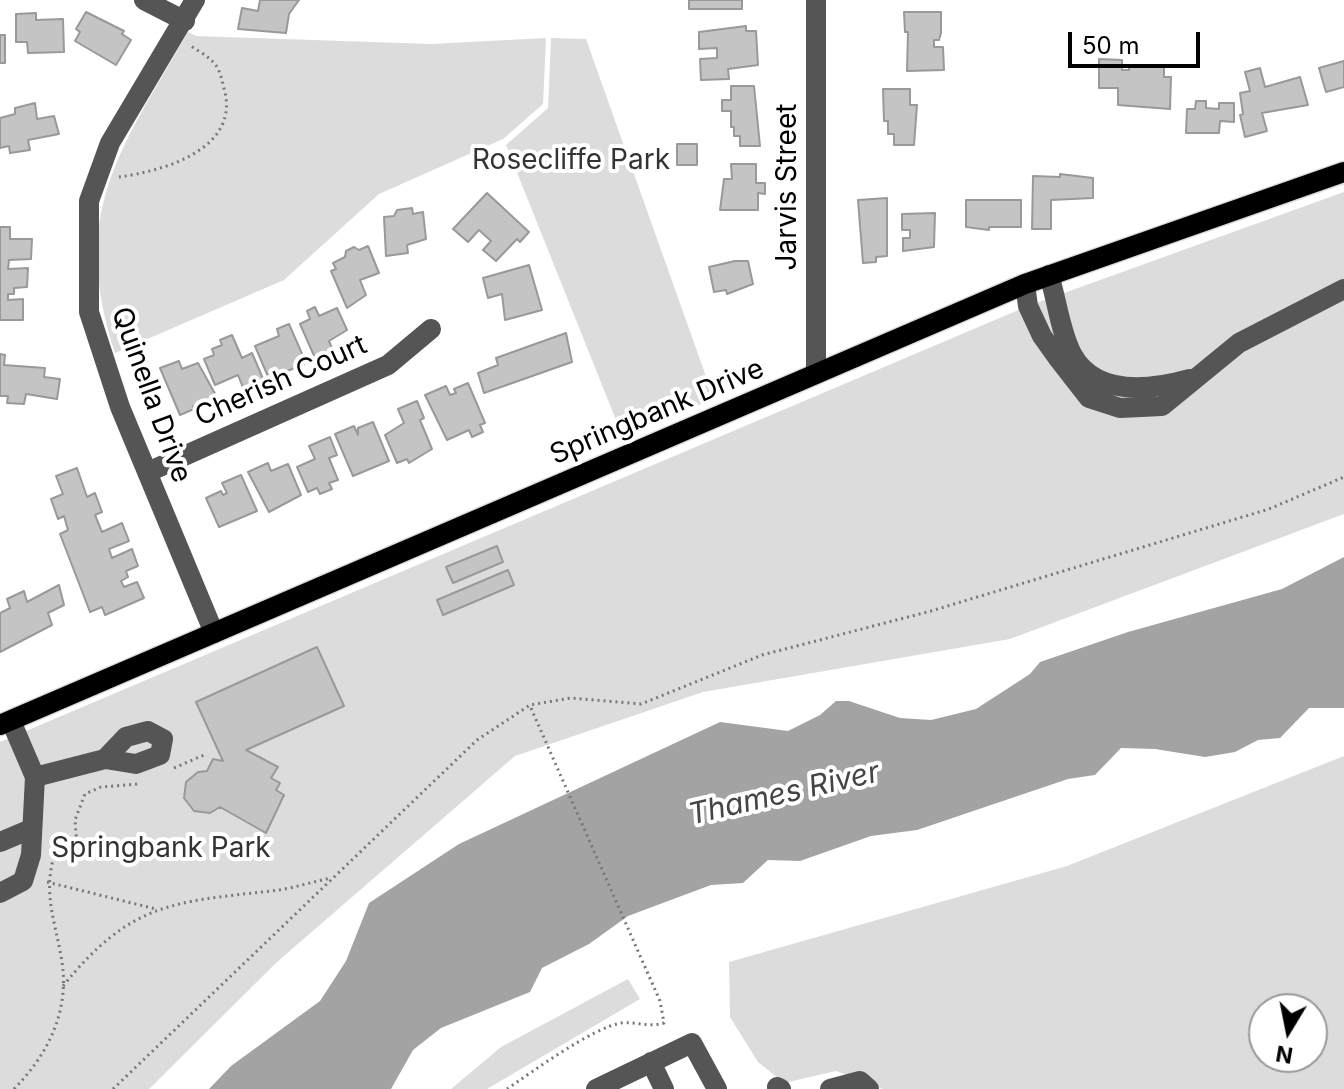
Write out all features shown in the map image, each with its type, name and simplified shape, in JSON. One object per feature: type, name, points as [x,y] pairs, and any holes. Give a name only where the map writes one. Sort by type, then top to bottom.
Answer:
[{"type":"main road","name":"Springbank Drive","points":[[5,723],[1025,284],[1344,172]]},
{"type":"street","points":[[144,0],[180,28]]},
{"type":"street","name":"Quinella Drive","points":[[195,0],[110,143],[89,201],[89,312],[120,407],[214,633]]},
{"type":"street","name":"Jarvis Street","points":[[816,0],[816,374]]},
{"type":"street","points":[[1049,275],[1071,352],[1086,374],[1114,386],[1156,388],[1198,377]]},
{"type":"street","points":[[1025,284],[1028,306],[1042,336],[1089,398],[1120,408],[1162,406],[1239,343],[1344,289]]},
{"type":"street","name":"Cherish Court","points":[[148,472],[388,365],[431,329]]},
{"type":"street","points":[[0,893],[23,881],[30,860],[35,777],[5,723]]},
{"type":"street","points":[[35,777],[105,759]]},
{"type":"street","points":[[0,842],[31,829]]},
{"type":"street","points":[[605,1087],[692,1043],[717,1089]]},
{"type":"street","points":[[651,1062],[664,1089]]},
{"type":"street","points":[[830,1089],[860,1081],[869,1089]]},
{"type":"path","points":[[96,182],[164,167],[188,157],[219,133],[227,104],[221,74],[214,62],[180,28]]},
{"type":"path","points":[[113,1089],[477,740],[530,705],[571,698],[641,704],[762,655],[931,611],[1269,509],[1344,477]]},
{"type":"path","points":[[507,1089],[571,1047],[621,1023],[650,1027],[664,1023],[660,1001],[536,726],[530,705]]},
{"type":"path","points":[[161,774],[204,755]]},
{"type":"path","points":[[30,860],[53,860],[77,846],[75,820],[85,794],[115,785],[133,786],[147,780]]},
{"type":"path","points":[[14,1089],[55,1035],[63,986],[47,882],[53,860]]},
{"type":"path","points":[[63,986],[111,935],[137,916],[170,904],[275,891],[331,878]]},
{"type":"path","points":[[47,882],[157,909]]},
{"type":"green space","name":"Rosecliffe Park","points":[[188,32],[196,36],[431,44],[546,38],[543,104],[503,139],[379,194],[284,280],[115,353],[102,303],[97,260],[100,220],[123,148]]},
{"type":"green space","name":"Rosecliffe Park","points":[[551,38],[586,39],[714,399],[622,435],[506,145],[548,108]]},
{"type":"green space","name":"Springbank Park","points":[[1344,192],[1344,514],[1010,639],[703,692],[515,756],[277,962],[149,1089],[0,1089],[0,742],[1028,306]]},
{"type":"green space","points":[[1344,756],[1344,1089],[883,1089],[836,1071],[784,1083],[758,1062],[730,1017],[729,962],[1067,866]]},
{"type":"green space","points":[[628,979],[640,999],[487,1089],[451,1089],[501,1047]]},
{"type":"water","name":"Thames River","points":[[1344,557],[1344,708],[1309,708],[1280,738],[1258,740],[1235,752],[1205,757],[1155,749],[1121,748],[1095,775],[1068,779],[917,830],[871,836],[800,861],[768,860],[743,883],[711,885],[628,916],[589,944],[542,968],[530,992],[441,1028],[413,1050],[391,1089],[209,1089],[231,1066],[320,1001],[346,961],[369,903],[459,844],[720,722],[788,731],[820,715],[836,701],[849,701],[900,718],[931,720],[976,709],[1030,674],[1040,662],[1128,632],[1282,589]]},
{"type":"building","points":[[260,0],[299,0],[289,14],[286,33],[238,29],[242,8],[258,11]]},
{"type":"building","points":[[689,0],[742,0],[742,9],[689,9]]},
{"type":"building","points":[[86,12],[124,31],[122,34],[131,40],[116,65],[75,41],[80,32],[76,29]]},
{"type":"building","points":[[904,12],[941,12],[941,33],[939,40],[934,40],[934,47],[943,47],[944,70],[907,71],[908,32],[905,32]]},
{"type":"building","points":[[36,13],[36,20],[63,19],[64,52],[28,53],[27,42],[16,42],[16,14]]},
{"type":"building","points":[[746,26],[746,31],[756,31],[758,65],[728,69],[729,79],[701,80],[700,59],[717,58],[717,48],[699,49],[699,32]]},
{"type":"building","points":[[0,35],[5,35],[5,63],[0,63]]},
{"type":"building","points":[[1099,59],[1122,60],[1122,70],[1129,70],[1129,65],[1164,66],[1164,77],[1171,77],[1170,109],[1118,105],[1118,88],[1099,88]]},
{"type":"building","points":[[1344,61],[1344,87],[1326,92],[1319,68]]},
{"type":"building","points":[[1260,68],[1265,87],[1300,77],[1308,105],[1262,113],[1267,131],[1245,137],[1240,115],[1243,114],[1240,93],[1250,91],[1245,72]]},
{"type":"building","points":[[731,86],[754,86],[760,146],[740,146],[740,136],[734,136],[731,111],[722,111],[722,100],[731,100]]},
{"type":"building","points":[[883,89],[910,89],[910,105],[917,105],[914,145],[894,145],[894,134],[888,134],[888,121],[884,121]]},
{"type":"building","points":[[1196,101],[1206,101],[1206,108],[1219,109],[1219,103],[1234,103],[1234,122],[1220,121],[1219,133],[1186,133],[1187,109],[1195,109]]},
{"type":"building","points":[[35,103],[37,119],[54,116],[59,134],[28,140],[30,150],[10,153],[9,146],[0,148],[0,118],[15,114],[15,108]]},
{"type":"building","points":[[677,144],[697,144],[697,165],[677,165]]},
{"type":"building","points":[[731,164],[756,164],[756,183],[765,183],[765,194],[758,193],[758,210],[720,210],[724,179],[732,179]]},
{"type":"building","points":[[1060,174],[1093,178],[1093,198],[1051,200],[1051,229],[1032,229],[1033,176],[1060,177]]},
{"type":"building","points":[[487,193],[529,232],[520,242],[517,239],[496,261],[483,250],[491,241],[479,230],[468,242],[453,229]]},
{"type":"building","points":[[887,198],[887,256],[876,257],[876,262],[863,263],[858,200]]},
{"type":"building","points":[[966,200],[1021,200],[1021,227],[989,227],[989,230],[966,227]]},
{"type":"building","points":[[412,208],[413,214],[423,212],[426,239],[407,245],[408,253],[386,256],[384,217],[394,216],[397,210]]},
{"type":"building","points":[[935,213],[934,247],[903,251],[903,238],[910,238],[910,230],[902,230],[902,214]]},
{"type":"building","points":[[0,227],[10,227],[10,239],[32,239],[31,259],[9,260],[8,269],[28,268],[27,287],[14,288],[14,294],[8,294],[8,300],[23,299],[23,320],[0,320]]},
{"type":"building","points":[[368,246],[379,273],[360,280],[366,295],[347,308],[331,271],[336,269],[333,263],[345,257],[346,251],[354,247],[359,250]]},
{"type":"building","points":[[748,261],[753,284],[727,294],[726,290],[714,292],[709,267]]},
{"type":"building","points":[[529,265],[542,310],[505,320],[502,294],[488,298],[483,278]]},
{"type":"building","points":[[315,307],[319,316],[337,308],[347,330],[329,341],[332,348],[315,358],[300,324],[310,319],[307,311]]},
{"type":"building","points":[[289,324],[306,363],[269,379],[255,346],[279,336],[277,329]]},
{"type":"building","points":[[566,333],[572,362],[484,393],[478,373],[498,365],[496,358]]},
{"type":"building","points":[[232,335],[242,358],[252,353],[264,381],[244,390],[238,375],[215,385],[204,359],[214,355],[212,349],[222,345],[220,340]]},
{"type":"building","points":[[0,354],[5,355],[4,365],[45,368],[44,377],[60,379],[57,399],[26,394],[24,404],[7,403],[8,396],[0,396]]},
{"type":"building","points":[[179,361],[182,369],[198,363],[218,399],[193,406],[194,409],[180,415],[160,368]]},
{"type":"building","points":[[468,383],[485,423],[480,425],[483,432],[472,437],[469,430],[447,440],[425,395],[446,386],[450,395],[456,393],[454,389]]},
{"type":"building","points":[[417,401],[424,418],[420,420],[432,449],[409,463],[407,459],[397,463],[385,435],[404,423],[398,409]]},
{"type":"building","points":[[373,422],[389,461],[353,476],[335,434],[354,426],[358,435],[358,428]]},
{"type":"building","points":[[330,437],[337,455],[329,458],[338,480],[329,483],[332,489],[320,494],[317,488],[308,492],[297,467],[315,459],[309,446]]},
{"type":"building","points":[[268,463],[271,471],[288,464],[301,495],[269,512],[248,472]]},
{"type":"building","points":[[77,468],[87,497],[95,493],[102,512],[95,515],[102,532],[122,523],[129,541],[109,549],[112,558],[132,549],[138,566],[126,571],[128,577],[121,581],[124,587],[137,582],[144,598],[105,615],[102,607],[90,612],[60,534],[68,530],[64,516],[58,519],[51,499],[63,494],[56,476]]},
{"type":"building","points":[[241,475],[257,511],[219,527],[206,498],[221,491],[223,495],[227,493],[222,483]]},
{"type":"building","points":[[497,546],[503,562],[453,583],[446,567]]},
{"type":"building","points":[[508,570],[514,585],[443,615],[437,600]]},
{"type":"building","points":[[59,585],[64,605],[48,613],[52,625],[0,652],[0,613],[10,608],[7,599],[24,591],[27,602]]},
{"type":"building","points":[[317,647],[344,706],[246,750],[278,767],[271,778],[280,783],[276,790],[284,795],[266,833],[220,807],[210,813],[194,811],[184,798],[186,782],[198,772],[207,771],[213,759],[223,761],[196,702]]}]
